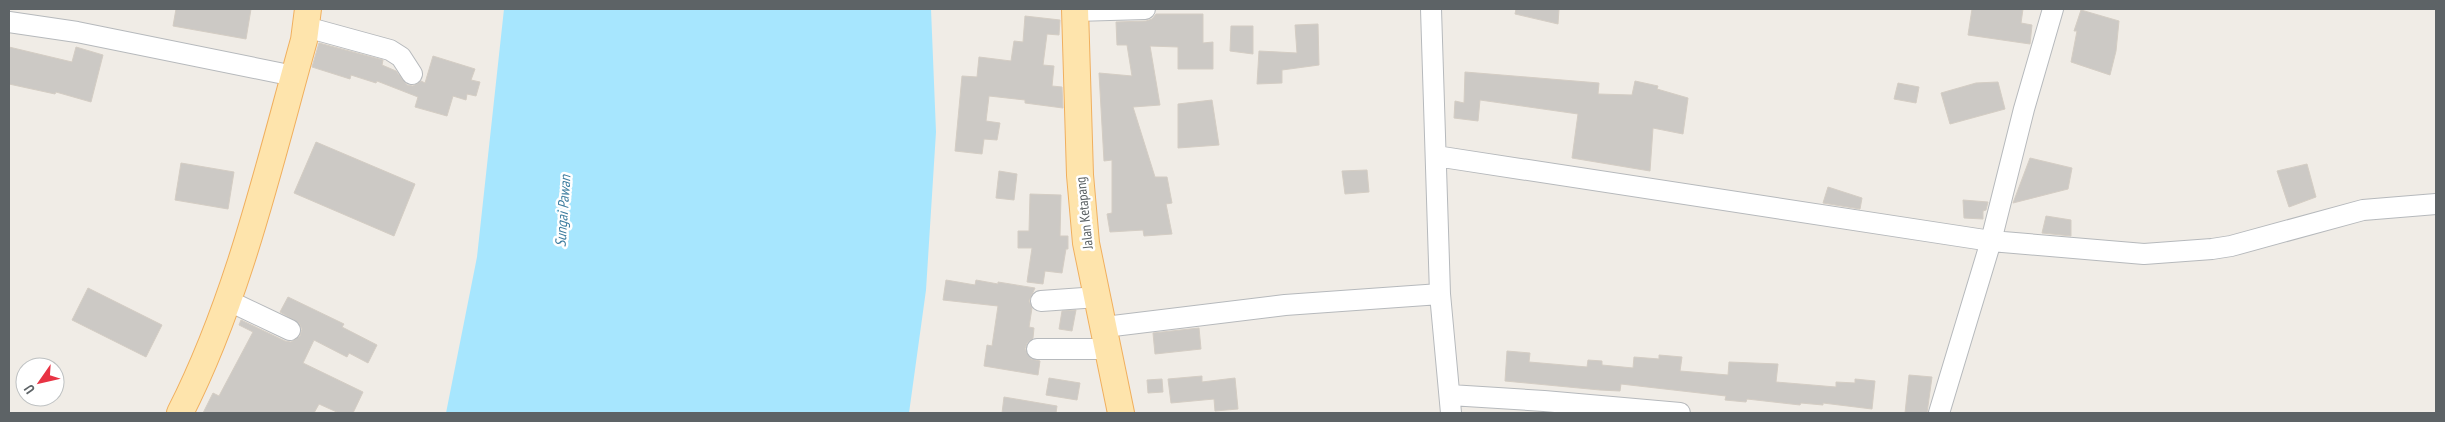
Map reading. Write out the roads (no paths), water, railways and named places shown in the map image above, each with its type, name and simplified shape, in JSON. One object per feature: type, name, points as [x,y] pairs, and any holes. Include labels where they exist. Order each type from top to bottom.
[{"type":"main road","name":"Jalan Ketapang","points":[[1075,10],[1080,174],[1086,243],[1121,413]]},
{"type":"main road","points":[[180,413],[200,374],[229,301],[294,76],[307,18]]},
{"type":"street","points":[[1075,10],[1145,9]]},
{"type":"street","points":[[1431,9],[1440,294],[1451,404],[1544,400],[1680,413]]},
{"type":"street","points":[[1939,413],[1991,241],[2024,109],[2054,9]]},
{"type":"street","points":[[307,18],[390,50],[401,56],[412,74]]},
{"type":"street","points":[[9,22],[77,32],[294,76]]},
{"type":"street","points":[[1436,156],[1991,241],[2144,254],[2212,249],[2363,210],[2436,204]]},
{"type":"street","points":[[1037,349],[1285,305],[1440,294]]},
{"type":"street","points":[[1041,301],[1098,297]]},
{"type":"street","points":[[229,301],[290,330]]},
{"type":"water","name":"Sungai Pawan","points":[[504,9],[931,9],[936,132],[926,290],[909,413],[446,413],[477,257]]}]
